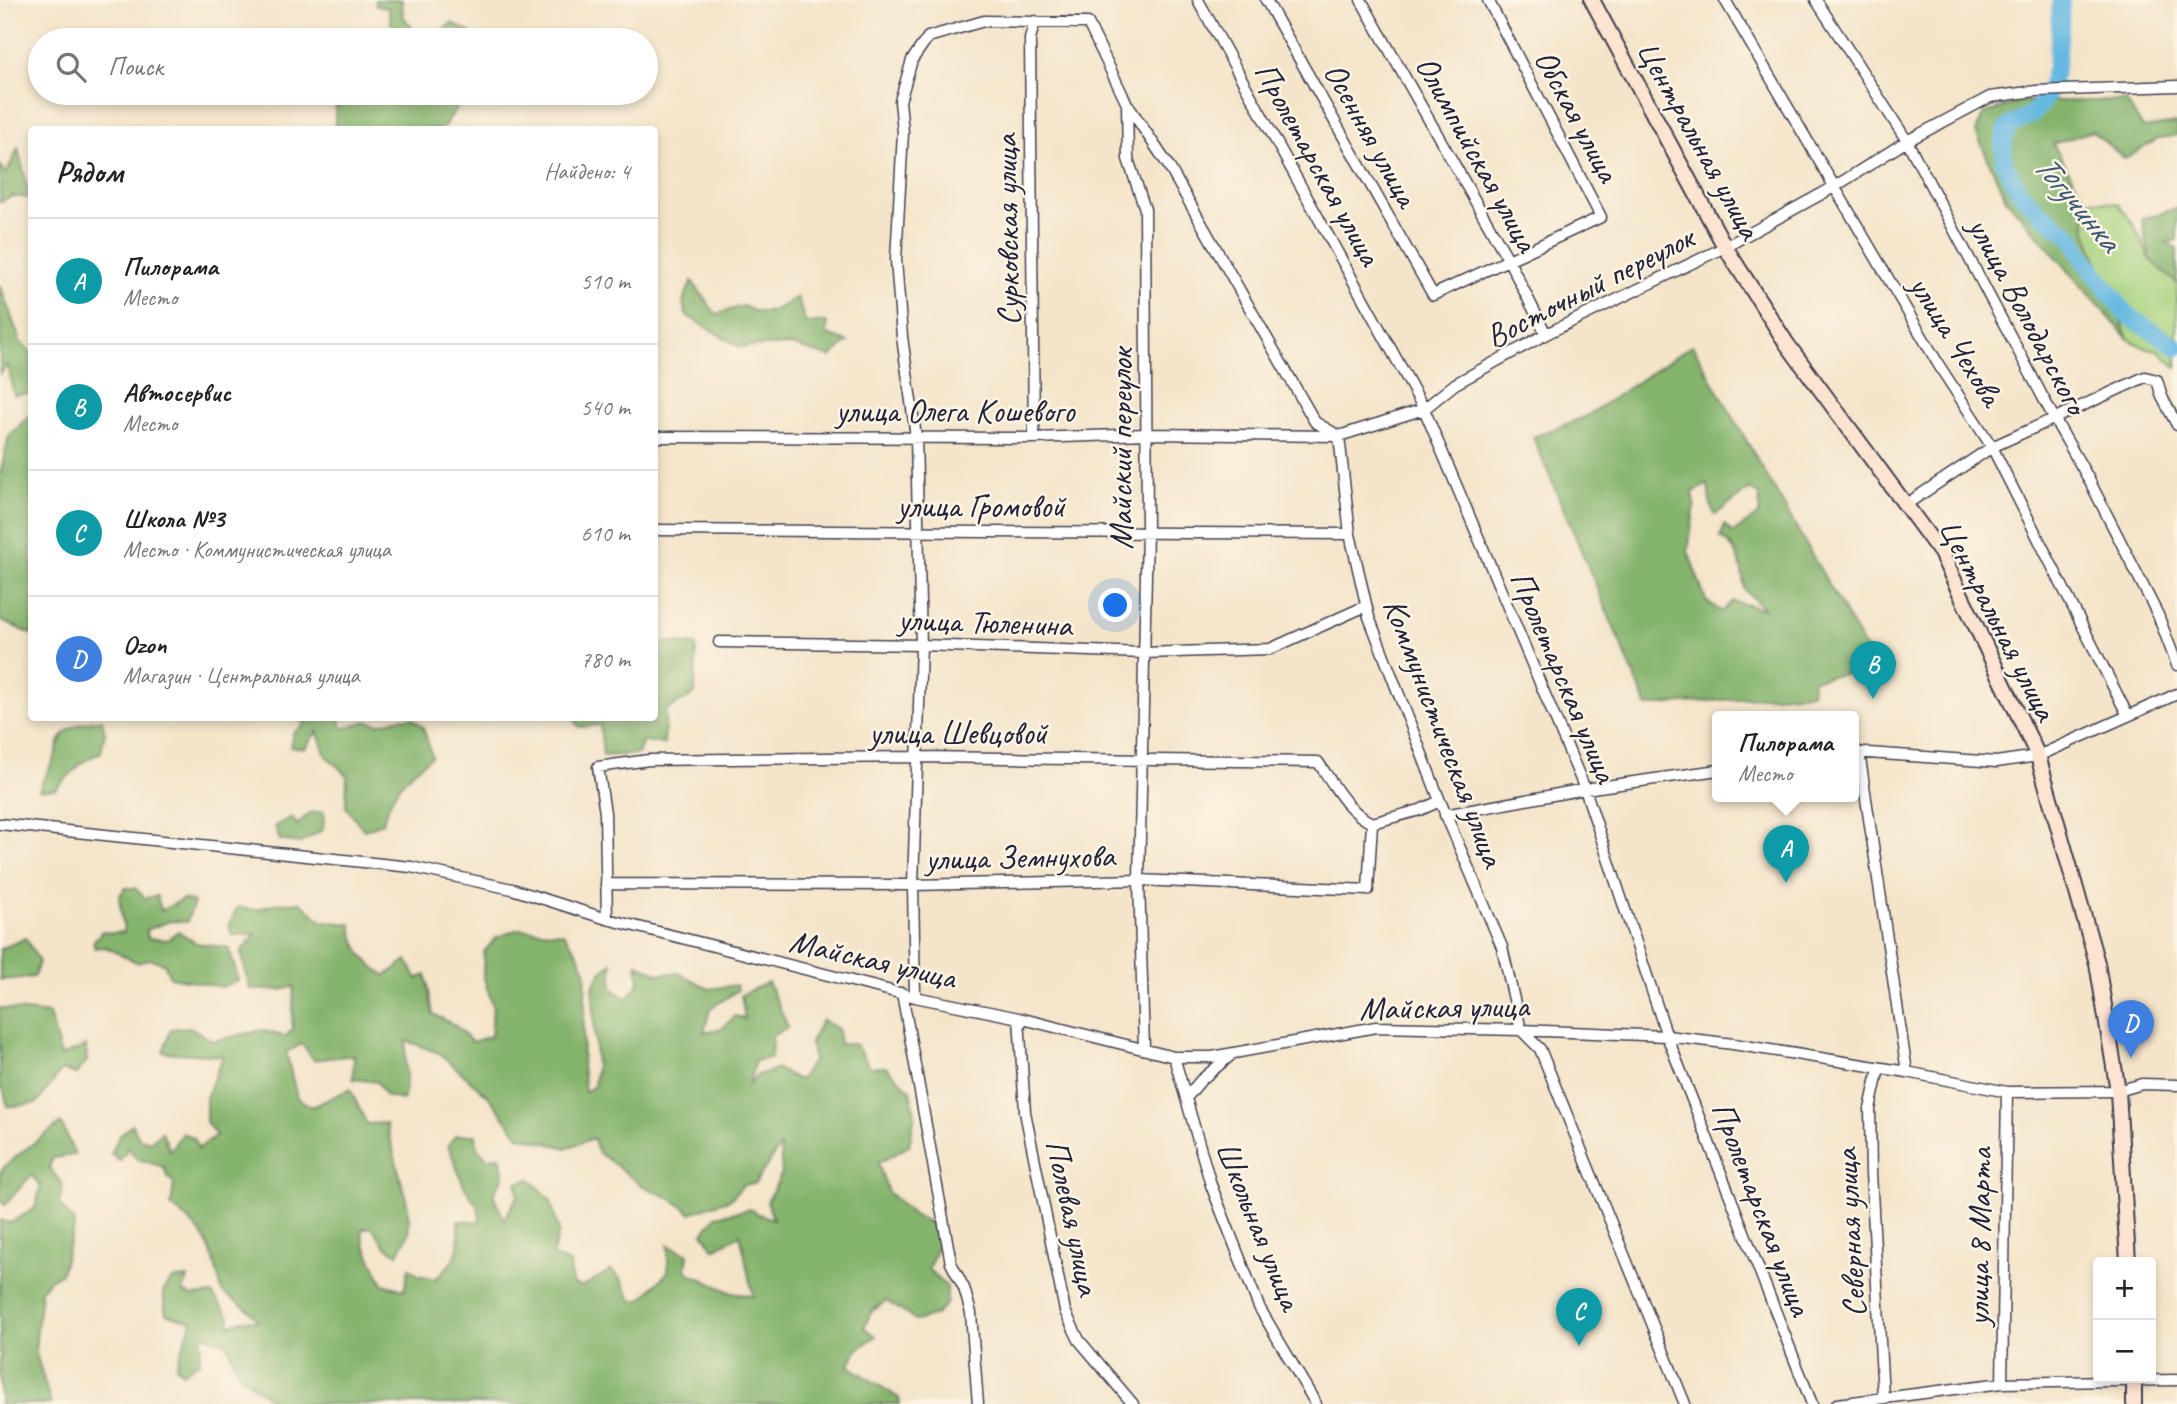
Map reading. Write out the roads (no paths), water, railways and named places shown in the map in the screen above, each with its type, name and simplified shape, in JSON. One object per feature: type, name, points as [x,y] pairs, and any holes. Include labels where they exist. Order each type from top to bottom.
[{"type":"main road","name":"Центральная улица","points":[[1592,0],[1725,247],[1787,344],[1941,553],[2038,756],[2097,963],[2118,1091],[2128,1257]]},
{"type":"main road","points":[[2134,1404],[2135,1383]]},
{"type":"street","name":"Пролетарская улица","points":[[1198,0],[1424,409],[1585,789],[1668,1036],[1812,1404]]},
{"type":"street","name":"Осенняя улица","points":[[1266,0],[1433,295],[1508,259]]},
{"type":"street","name":"Олимпийская улица","points":[[1361,0],[1508,259],[1546,334]]},
{"type":"street","name":"Обская улица","points":[[1488,0],[1601,217],[1508,259]]},
{"type":"street","name":"улица Чехова","points":[[1725,0],[1940,367],[1992,447],[2128,716]]},
{"type":"street","name":"улица Володарского","points":[[1816,0],[1907,141],[2087,476],[2158,615],[2177,665]]},
{"type":"street","points":[[915,997],[913,885],[921,645],[919,531],[916,437],[902,337],[896,260],[903,132],[900,101],[912,60],[929,37],[984,21],[1088,23],[1127,104],[1174,177],[1315,422],[1339,436]]},
{"type":"street","name":"Сурковская улица","points":[[1034,438],[1030,39],[1035,21]]},
{"type":"street","name":"Восточный переулок","points":[[1339,436],[1424,409],[1455,384],[1546,334],[1725,247],[1835,187],[1907,141],[1990,97],[2036,91],[2177,86]]},
{"type":"street","name":"Майский переулок","points":[[1127,104],[1128,159],[1145,209],[1147,531],[1139,880],[1144,1049]]},
{"type":"street","points":[[1905,505],[1992,447],[2145,377],[2157,380],[2162,397],[2177,425]]},
{"type":"street","name":"улица Олега Кошевого","points":[[658,437],[1034,438],[1147,434],[1339,436]]},
{"type":"street","name":"Коммунистическая улица","points":[[1339,436],[1350,534],[1366,606],[1445,815],[1502,947],[1521,1030],[1540,1049],[1685,1404]]},
{"type":"street","name":"улица Громовой","points":[[658,530],[1350,534]]},
{"type":"street","name":"улица Тюленина","points":[[719,642],[921,645],[1144,653],[1270,649],[1366,606]]},
{"type":"street","points":[[1859,752],[1996,762],[2038,756],[2177,694]]},
{"type":"street","name":"улица Шевцовой","points":[[606,884],[604,813],[598,767],[649,761],[916,757],[1318,762],[1359,816],[1372,823]]},
{"type":"street","points":[[1859,765],[1907,1072]]},
{"type":"street","points":[[1445,815],[1585,789],[1712,771]]},
{"type":"street","points":[[1372,823],[1420,810],[1440,801]]},
{"type":"street","name":"улица Земнухова","points":[[606,884],[913,885],[1139,880],[1368,890],[1372,823]]},
{"type":"street","name":"Майская улица","points":[[0,824],[411,867],[512,889],[607,919],[915,997],[1019,1018],[1174,1057],[1212,1057],[1376,1027],[1521,1030],[1668,1036],[1907,1072],[2007,1092],[2118,1091],[2142,1084],[2177,1085]]},
{"type":"street","points":[[606,884],[607,919]]},
{"type":"street","points":[[902,993],[951,1263],[964,1288],[971,1313],[978,1404]]},
{"type":"street","name":"Полевая улица","points":[[1019,1018],[1025,1112],[1065,1311],[1079,1340],[1133,1404]]},
{"type":"street","points":[[1186,1098],[1201,1080],[1233,1053]]},
{"type":"street","name":"Школьная улица","points":[[1174,1057],[1211,1185],[1259,1307],[1316,1404]]},
{"type":"street","name":"Северная улица","points":[[1879,1068],[1870,1109],[1870,1161],[1883,1397]]},
{"type":"street","name":"улица 8 Марта","points":[[2002,1383],[2007,1092]]},
{"type":"street","points":[[2156,1380],[2177,1380]]},
{"type":"street","points":[[1837,1404],[2002,1383],[2093,1381]]},
{"type":"waterway","name":"Тогучинка","points":[[2061,0],[2055,73],[2044,100],[2035,111],[2007,128],[2003,145],[2004,163],[2019,191],[2039,212],[2072,237],[2083,258],[2127,315],[2177,347]]},
{"type":"place","name":"Автосервис","points":[[1873,699]]},
{"type":"place","name":"Пилорама","points":[[1786,883]]},
{"type":"place","name":"Ozon","points":[[2131,1058]]},
{"type":"place","name":"Школа №3","points":[[1579,1346]]}]
